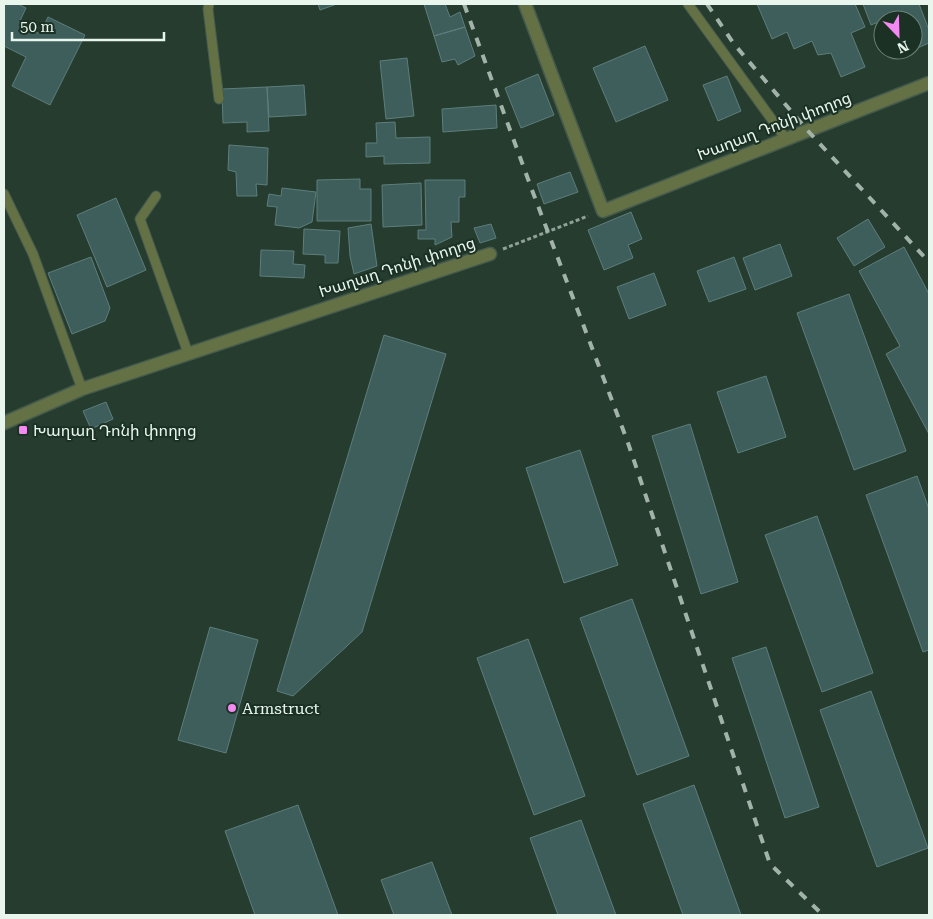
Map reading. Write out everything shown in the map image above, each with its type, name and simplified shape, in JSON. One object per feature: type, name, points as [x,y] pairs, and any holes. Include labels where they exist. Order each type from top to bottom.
[{"type":"street","points":[[525,4],[603,210]]},
{"type":"street","name":"Խաղաղ Դոնի փողոց","points":[[603,210],[929,83]]},
{"type":"street","name":"Խաղաղ Դոնի փողոց","points":[[4,423],[82,388],[490,254]]},
{"type":"lane","points":[[209,4],[208,9],[219,99]]},
{"type":"lane","points":[[688,4],[786,139]]},
{"type":"lane","points":[[4,194],[33,254],[82,388]]},
{"type":"lane","points":[[156,196],[140,220],[188,353]]},
{"type":"path","points":[[490,254],[603,210]]},
{"type":"building","points":[[4,4],[18,4],[26,8],[19,23],[40,34],[48,17],[85,35],[50,105],[12,86],[26,57],[4,46]]},
{"type":"building","points":[[318,4],[337,4],[320,10]]},
{"type":"building","points":[[424,4],[445,4],[450,17],[460,12],[465,27],[434,36]]},
{"type":"building","points":[[757,4],[855,4],[865,27],[851,33],[865,67],[841,77],[831,53],[818,55],[812,41],[794,49],[787,32],[772,39]]},
{"type":"building","points":[[863,4],[919,4],[921,10],[873,10],[873,24],[871,25]]},
{"type":"building","points":[[923,14],[929,30],[929,43],[923,46]]},
{"type":"building","points":[[465,27],[475,56],[458,65],[455,59],[442,62],[434,36]]},
{"type":"building","points":[[645,46],[668,100],[616,122],[593,68]]},
{"type":"building","points":[[407,58],[414,116],[386,119],[380,61]]},
{"type":"building","points":[[538,74],[554,115],[521,128],[505,88]]},
{"type":"building","points":[[727,76],[741,111],[718,121],[703,85]]},
{"type":"building","points":[[304,85],[306,115],[269,117],[267,87]]},
{"type":"building","points":[[267,87],[269,131],[247,132],[247,122],[223,123],[222,89]]},
{"type":"building","points":[[496,105],[497,128],[443,132],[442,109]]},
{"type":"building","points":[[395,122],[396,138],[430,137],[430,163],[384,164],[384,156],[366,157],[366,143],[377,143],[376,123]]},
{"type":"building","points":[[229,145],[268,148],[267,185],[256,184],[257,196],[237,196],[236,172],[228,170]]},
{"type":"building","points":[[570,172],[578,192],[544,204],[537,184]]},
{"type":"building","points":[[360,179],[360,189],[371,189],[371,221],[317,221],[317,180]]},
{"type":"building","points":[[425,180],[465,180],[465,197],[459,197],[459,222],[451,222],[452,237],[435,245],[435,239],[418,239],[418,230],[426,230]]},
{"type":"building","points":[[421,183],[422,225],[383,227],[382,185]]},
{"type":"building","points":[[282,188],[316,192],[312,222],[299,228],[275,225],[277,207],[267,206],[269,194],[281,196]]},
{"type":"building","points":[[116,198],[146,270],[107,287],[77,215]]},
{"type":"building","points":[[631,212],[642,239],[628,245],[633,258],[604,270],[588,230]]},
{"type":"building","points":[[868,219],[885,247],[854,266],[837,238]]},
{"type":"building","points":[[371,224],[377,266],[354,274],[350,256],[348,228]]},
{"type":"building","points":[[491,224],[496,238],[480,243],[474,228]]},
{"type":"building","points":[[304,229],[340,231],[338,263],[325,263],[325,255],[303,254]]},
{"type":"building","points":[[780,244],[792,276],[755,290],[743,258]]},
{"type":"building","points":[[904,247],[929,294],[929,434],[886,354],[900,346],[859,271]]},
{"type":"building","points":[[261,250],[294,251],[293,264],[305,265],[304,278],[260,276]]},
{"type":"building","points":[[91,257],[110,308],[105,321],[72,334],[48,273]]},
{"type":"building","points":[[734,257],[746,289],[709,302],[697,271]]},
{"type":"building","points":[[654,273],[666,305],[629,319],[617,287]]},
{"type":"building","points":[[849,294],[906,451],[854,470],[797,313]]},
{"type":"building","points":[[384,335],[446,354],[362,632],[293,696],[277,691]]},
{"type":"building","points":[[766,376],[786,437],[738,453],[717,392]]},
{"type":"building","points":[[106,402],[113,419],[91,429],[83,411]]},
{"type":"building","points":[[690,424],[738,582],[701,594],[652,436]]},
{"type":"building","points":[[580,450],[618,565],[564,583],[526,468]]},
{"type":"building","points":[[917,476],[929,509],[929,650],[923,652],[866,495]]},
{"type":"building","points":[[817,516],[873,673],[822,692],[765,535]]},
{"type":"building","points":[[632,599],[689,756],[637,775],[580,618]]},
{"type":"building","points":[[210,627],[258,640],[226,753],[178,740]]},
{"type":"building","points":[[528,639],[585,796],[534,815],[477,658]]},
{"type":"building","points":[[766,647],[819,807],[785,818],[732,658]]},
{"type":"building","points":[[871,691],[928,848],[877,867],[820,710]]},
{"type":"building","points":[[694,785],[741,915],[683,915],[643,804]]},
{"type":"building","points":[[298,805],[338,915],[255,915],[225,831]]},
{"type":"building","points":[[581,820],[616,915],[558,915],[530,838]]},
{"type":"building","points":[[432,862],[452,915],[394,915],[381,880]]},
{"type":"railway","points":[[464,4],[627,440],[770,864],[823,915]]},
{"type":"railway","points":[[707,4],[734,44],[808,131],[929,262]]},
{"type":"place","name":"Խաղաղ Դոնի փողոց","points":[[23,430]]},
{"type":"place","name":"Armstruct","points":[[232,708]]}]
